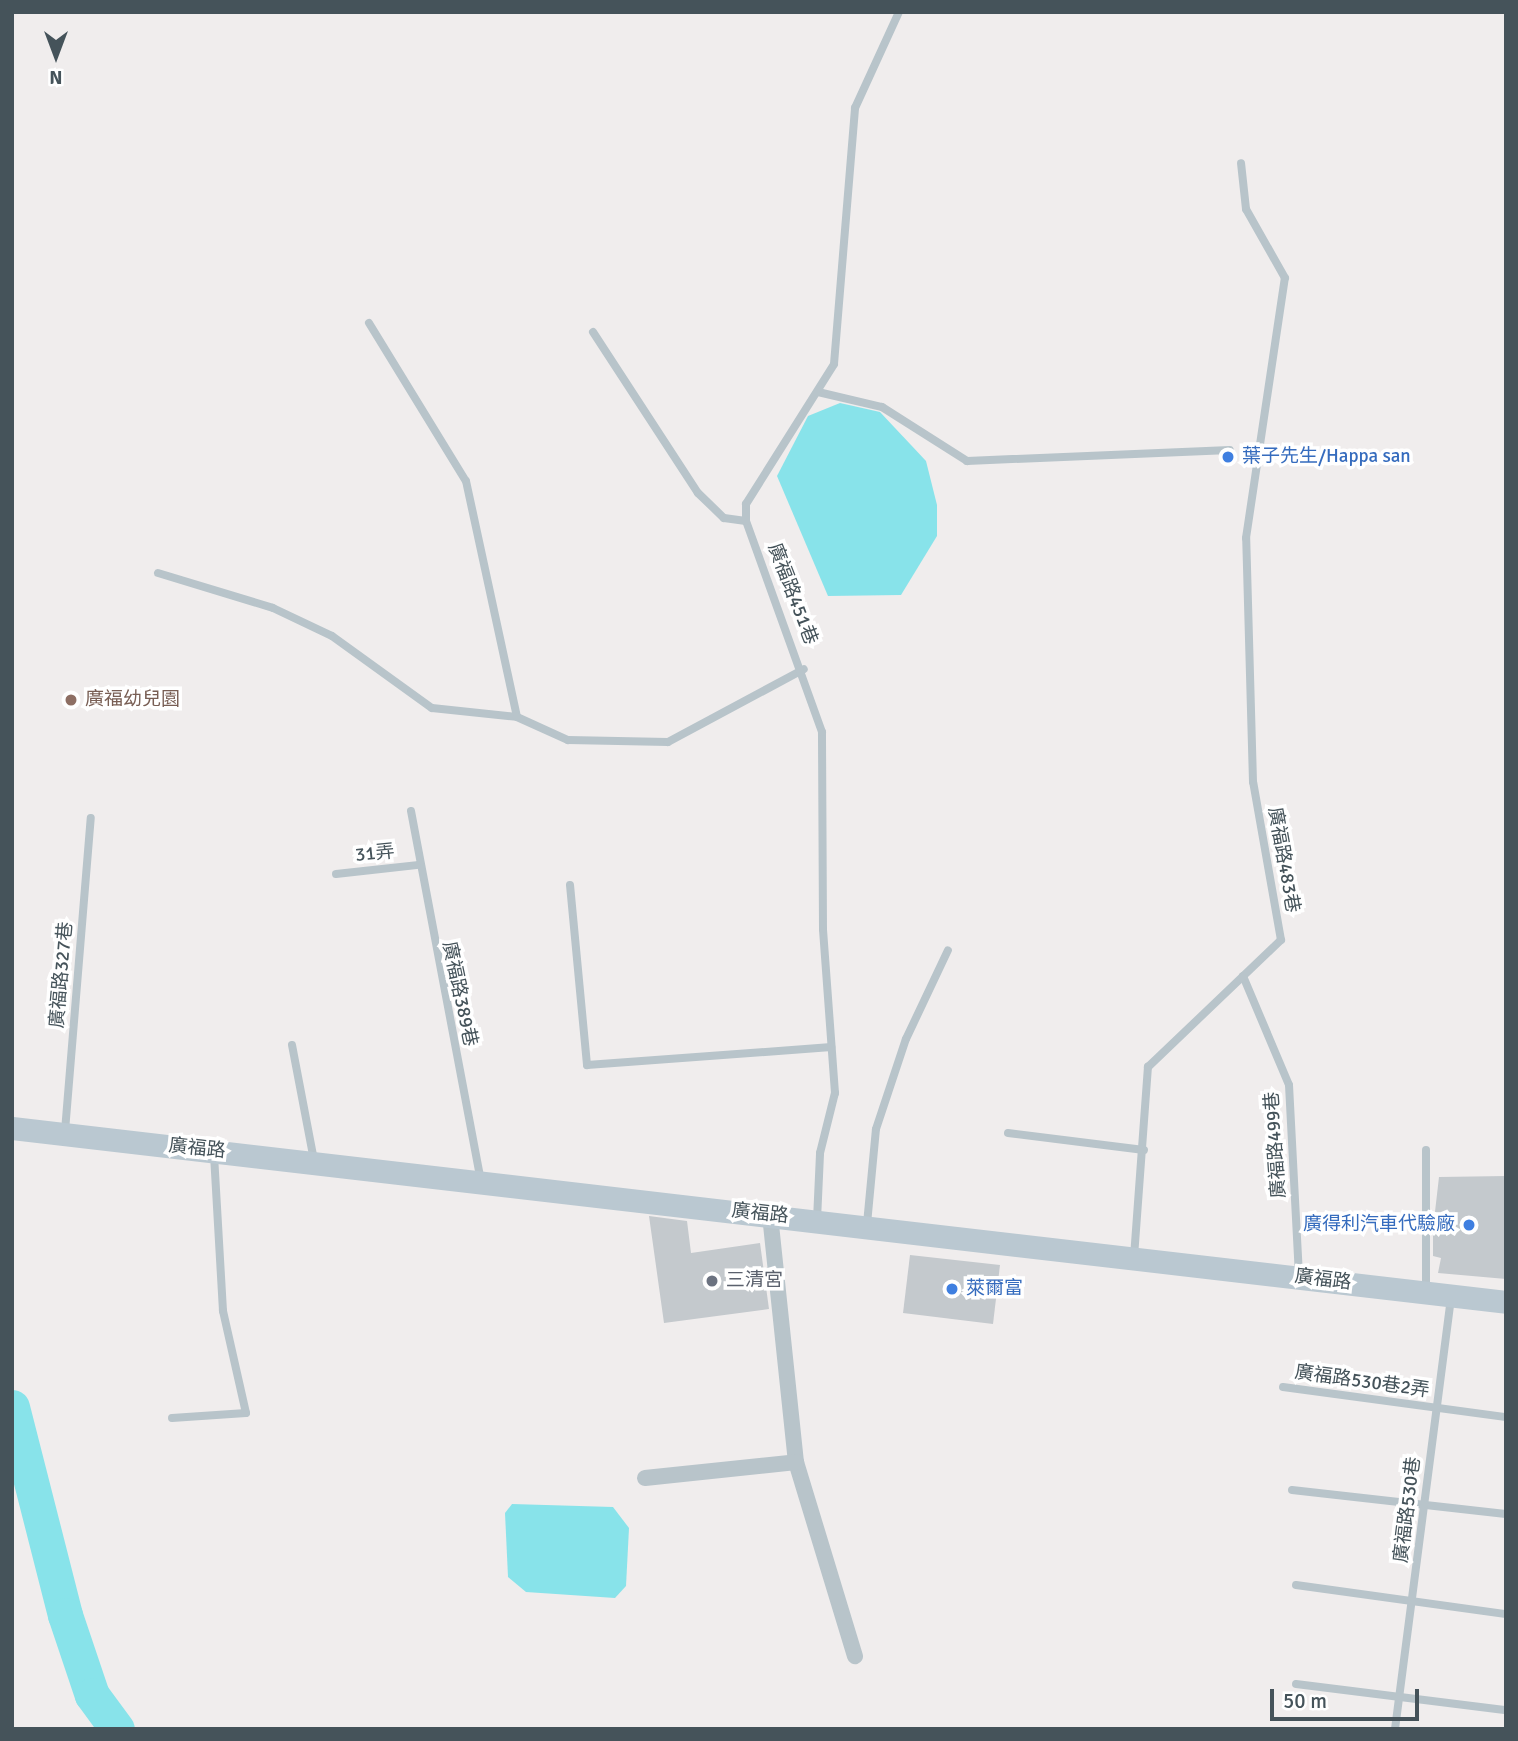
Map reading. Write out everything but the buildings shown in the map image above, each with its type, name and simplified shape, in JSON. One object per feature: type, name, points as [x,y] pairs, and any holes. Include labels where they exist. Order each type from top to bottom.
[{"type":"street","name":"廣福路","points":[[19,1129],[482,1183],[867,1224],[1500,1301]]},
{"type":"street","points":[[770,1215],[796,1462],[855,1656]]},
{"type":"street","points":[[645,1478],[796,1462]]},
{"type":"lane","points":[[593,331],[698,493],[724,518],[746,521],[746,503],[834,364],[855,108],[899,12]]},
{"type":"lane","name":"廣福路483巷","points":[[1134,1257],[1144,1150],[1148,1067],[1281,940],[1253,782],[1246,538],[1285,278],[1246,209],[1241,163]]},
{"type":"lane","points":[[369,323],[466,481],[517,718]]},
{"type":"lane","points":[[818,392],[882,407],[967,461],[1230,450]]},
{"type":"lane","name":"廣福路451巷","points":[[746,521],[804,669],[822,732],[831,1047],[835,1093],[820,1153],[817,1220]]},
{"type":"lane","points":[[158,573],[273,608],[332,636],[432,708],[517,718],[568,740],[668,743],[804,669]]},
{"type":"lane","name":"廣福路389巷","points":[[411,811],[416,865],[482,1183]]},
{"type":"lane","name":"廣福路327巷","points":[[64,1134],[91,818]]},
{"type":"lane","name":"31弄","points":[[336,874],[416,865]]},
{"type":"lane","points":[[570,886],[587,1065],[831,1047]]},
{"type":"lane","points":[[867,1224],[876,1129],[906,1039],[948,950]]},
{"type":"lane","name":"廣福路499巷","points":[[1243,976],[1289,1085],[1298,1277]]},
{"type":"lane","points":[[292,1045],[315,1163]]},
{"type":"lane","points":[[1008,1133],[1144,1150]]},
{"type":"lane","points":[[1426,1150],[1426,1293]]},
{"type":"lane","points":[[172,1418],[246,1413],[223,1311],[214,1151]]},
{"type":"lane","name":"廣福路530巷","points":[[1395,1729],[1451,1296]]},
{"type":"lane","name":"廣福路530巷2弄","points":[[1283,1387],[1506,1417]]},
{"type":"lane","points":[[1292,1490],[1506,1514]]},
{"type":"lane","points":[[1296,1585],[1506,1614]]},
{"type":"lane","points":[[1296,1684],[1506,1710]]},
{"type":"water","points":[[840,403],[880,412],[926,461],[937,505],[937,536],[901,595],[828,596],[777,476],[808,416]]},
{"type":"water","points":[[512,1504],[613,1507],[629,1528],[626,1586],[615,1598],[526,1592],[508,1577],[505,1513]]},
{"type":"waterway","points":[[12,1407],[65,1615],[92,1695],[117,1729]]},
{"type":"place","name":"葉子先生/Happa san","points":[[1228,457]]},
{"type":"place","name":"廣福幼兒園","points":[[71,700]]},
{"type":"place","name":"廣得利汽車代驗廠","points":[[1469,1225]]},
{"type":"place","name":"三清宮","points":[[712,1281]]},
{"type":"place","name":"萊爾富","points":[[952,1289]]}]
